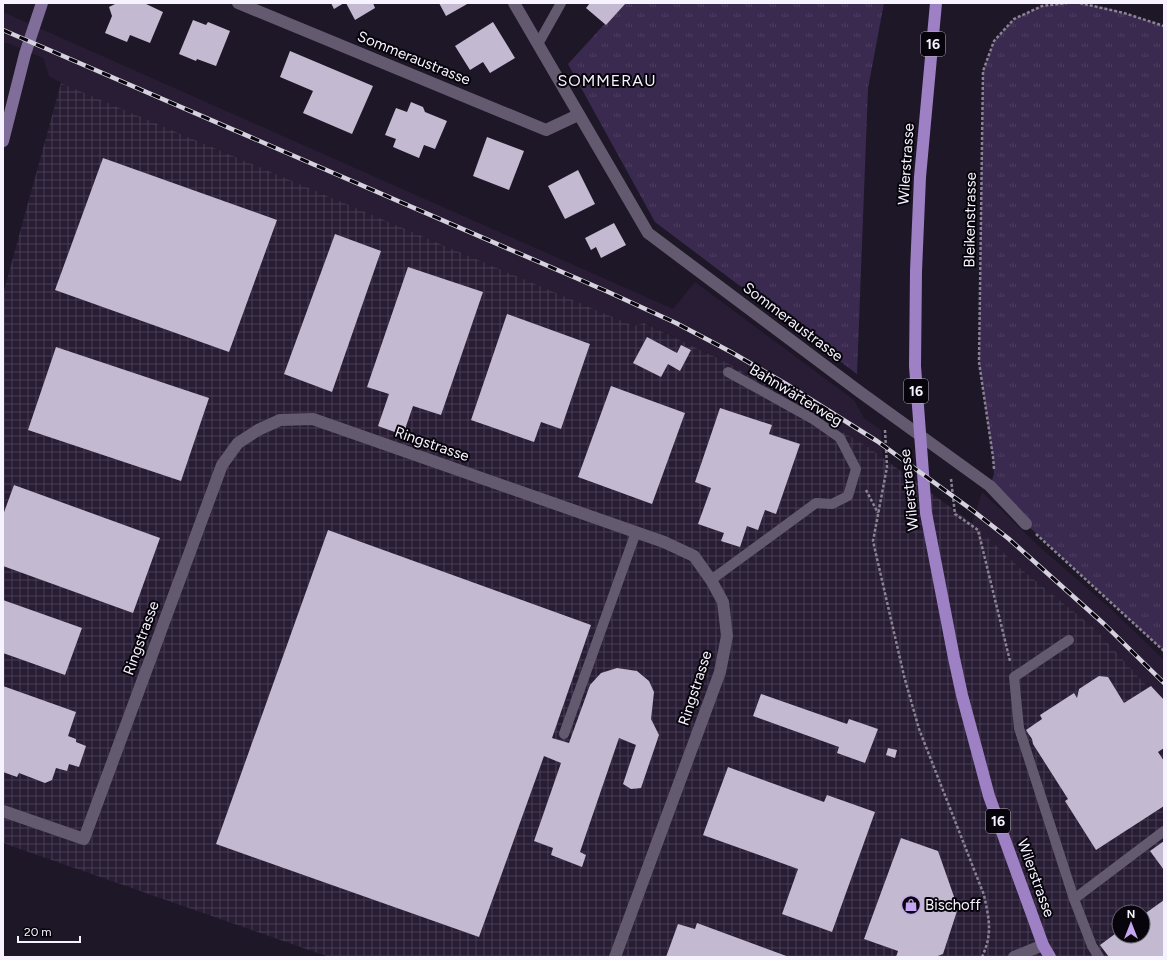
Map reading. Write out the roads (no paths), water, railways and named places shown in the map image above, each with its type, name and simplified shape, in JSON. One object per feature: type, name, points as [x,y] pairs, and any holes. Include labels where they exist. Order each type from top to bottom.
[{"type":"main road","points":[[3,142],[25,54],[42,3]]},
{"type":"main road","name":"Wilerstrasse","points":[[936,3],[920,176],[916,271],[915,366],[926,512],[954,658],[987,789],[1043,945],[1050,957]]},
{"type":"street","name":"Sommeraustrasse","points":[[238,3],[546,130],[578,115]]},
{"type":"street","name":"Sommeraustrasse","points":[[514,3],[648,234],[860,392],[990,486],[1026,524]]},
{"type":"street","name":"Ringstrasse","points":[[3,811],[84,839],[222,464],[238,443],[258,430],[280,420],[313,419],[664,542],[694,556],[712,580],[723,602],[727,636],[720,672],[616,957]]},
{"type":"street","points":[[1014,957],[1043,945]]},
{"type":"lane","points":[[538,44],[561,3]]},
{"type":"lane","name":"Bahnwärterweg","points":[[712,580],[816,503],[832,504],[848,496],[856,469],[840,438],[813,419],[728,372]]},
{"type":"lane","points":[[564,734],[636,532]]},
{"type":"lane","points":[[1069,640],[1014,677],[1019,728],[1074,899],[1092,946],[1099,957]]},
{"type":"lane","points":[[1074,899],[1164,831]]},
{"type":"railway","points":[[3,30],[606,291],[676,323],[731,352],[786,384],[877,441],[972,510],[1009,539],[1104,624],[1164,683]]},
{"type":"place","name":"Bischoff","points":[[911,905]]},
{"type":"district","name":"SOMMERAU","points":[[607,80]]}]
